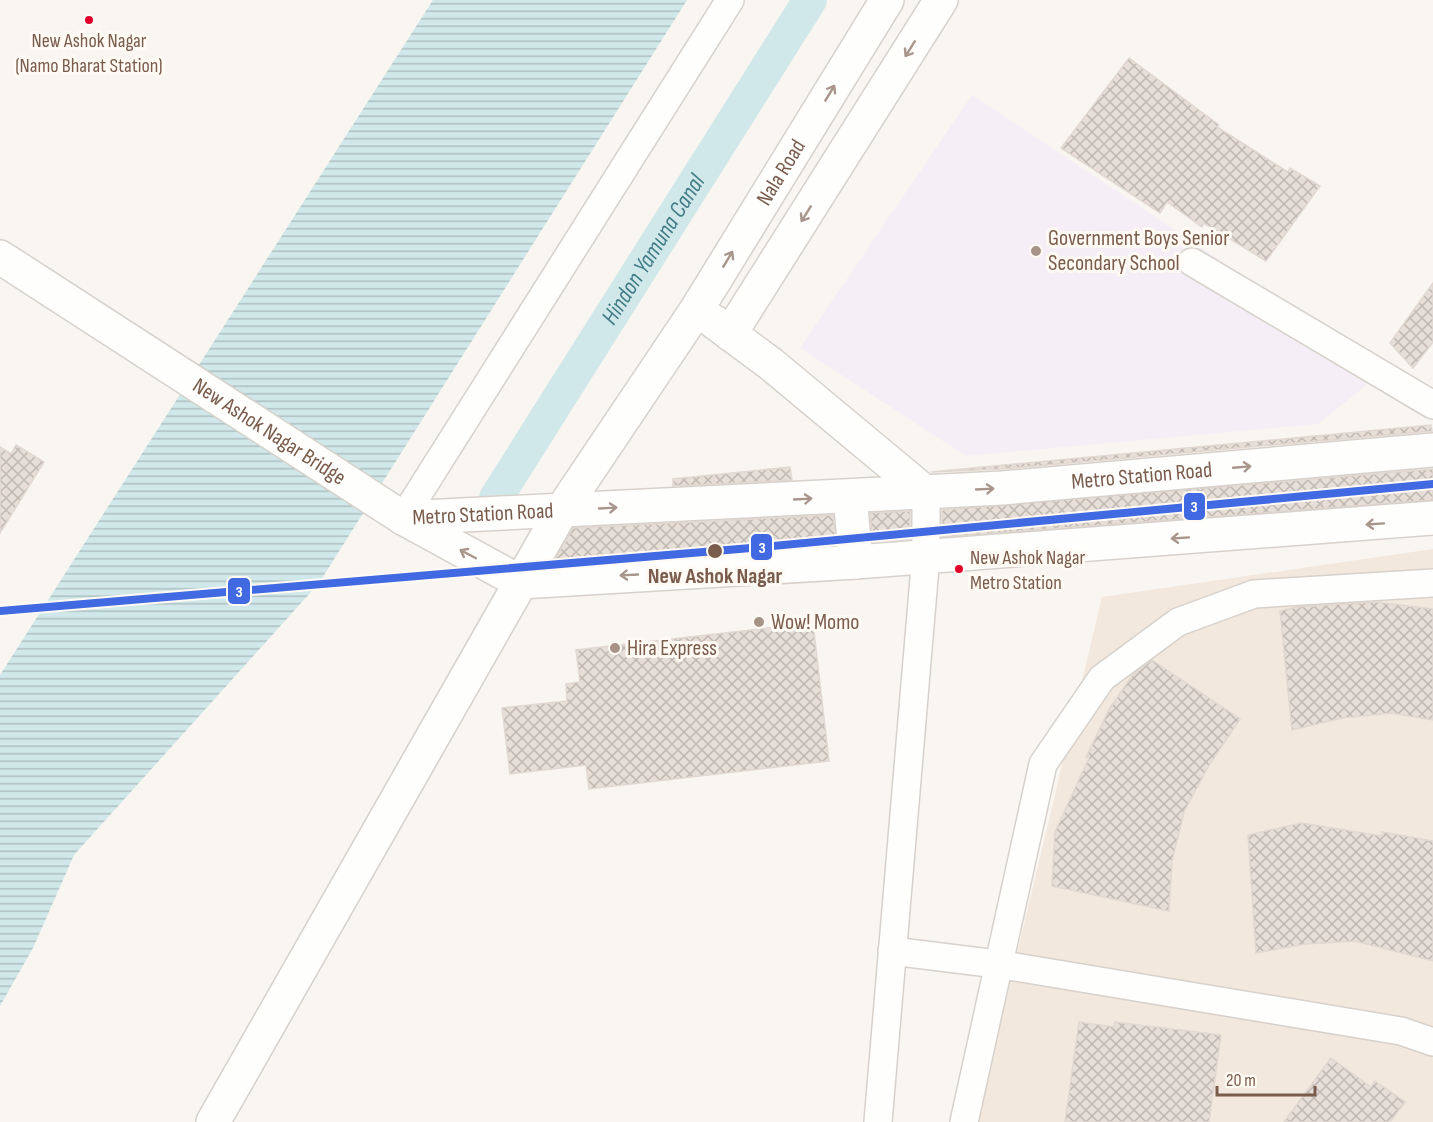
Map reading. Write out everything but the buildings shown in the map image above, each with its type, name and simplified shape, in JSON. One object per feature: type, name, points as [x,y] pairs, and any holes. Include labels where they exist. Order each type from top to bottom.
[{"type":"street","points":[[392,512],[730,0]]},
{"type":"street","name":"Nala Road","points":[[213,1122],[562,510],[698,309],[887,0]]},
{"type":"street","name":"Nala Road","points":[[730,334],[941,0]]},
{"type":"street","name":"New Ashok Nagar Bridge","points":[[0,257],[392,512]]},
{"type":"street","points":[[1192,262],[1433,405]]},
{"type":"street","points":[[698,309],[779,371],[926,493],[926,555],[878,1122]]},
{"type":"street","name":"Metro Station Road","points":[[392,512],[562,510],[926,493],[1433,450]]},
{"type":"street","points":[[850,496],[856,562]]},
{"type":"street","name":"Metro Station Road","points":[[392,512],[520,582]]},
{"type":"street","points":[[520,582],[856,562],[1433,518]]},
{"type":"street","points":[[964,1122],[997,963],[1043,764],[1102,678],[1178,622],[1254,594],[1433,583]]},
{"type":"street","points":[[892,951],[997,963],[1401,1031],[1433,1042]]},
{"type":"shaded area","name":"Government Boys Senior Secondary School","points":[[972,95],[1385,370],[1318,424],[966,456],[800,348]]},
{"type":"shaded area","points":[[1433,549],[1433,1122],[977,1122],[1102,597]]},
{"type":"water","points":[[433,0],[687,0],[319,583],[74,855],[33,948],[0,1006],[0,675]]},
{"type":"waterway","name":"Hindon Yamuna Canal","points":[[496,498],[810,0]]},
{"type":"transit line","name":"3","points":[[0,611],[751,548],[1433,484]]},
{"type":"place","name":"New Ashok Nagar (Namo Bharat Station)","points":[[89,20]]},
{"type":"place","name":"Government Boys Senior Secondary School","points":[[1036,251]]},
{"type":"place","name":"New Ashok Nagar","points":[[715,551]]},
{"type":"place","name":"New Ashok Nagar Metro Station","points":[[959,569]]},
{"type":"place","name":"Wow! Momo","points":[[759,622]]},
{"type":"place","name":"Hira Express","points":[[615,648]]}]
